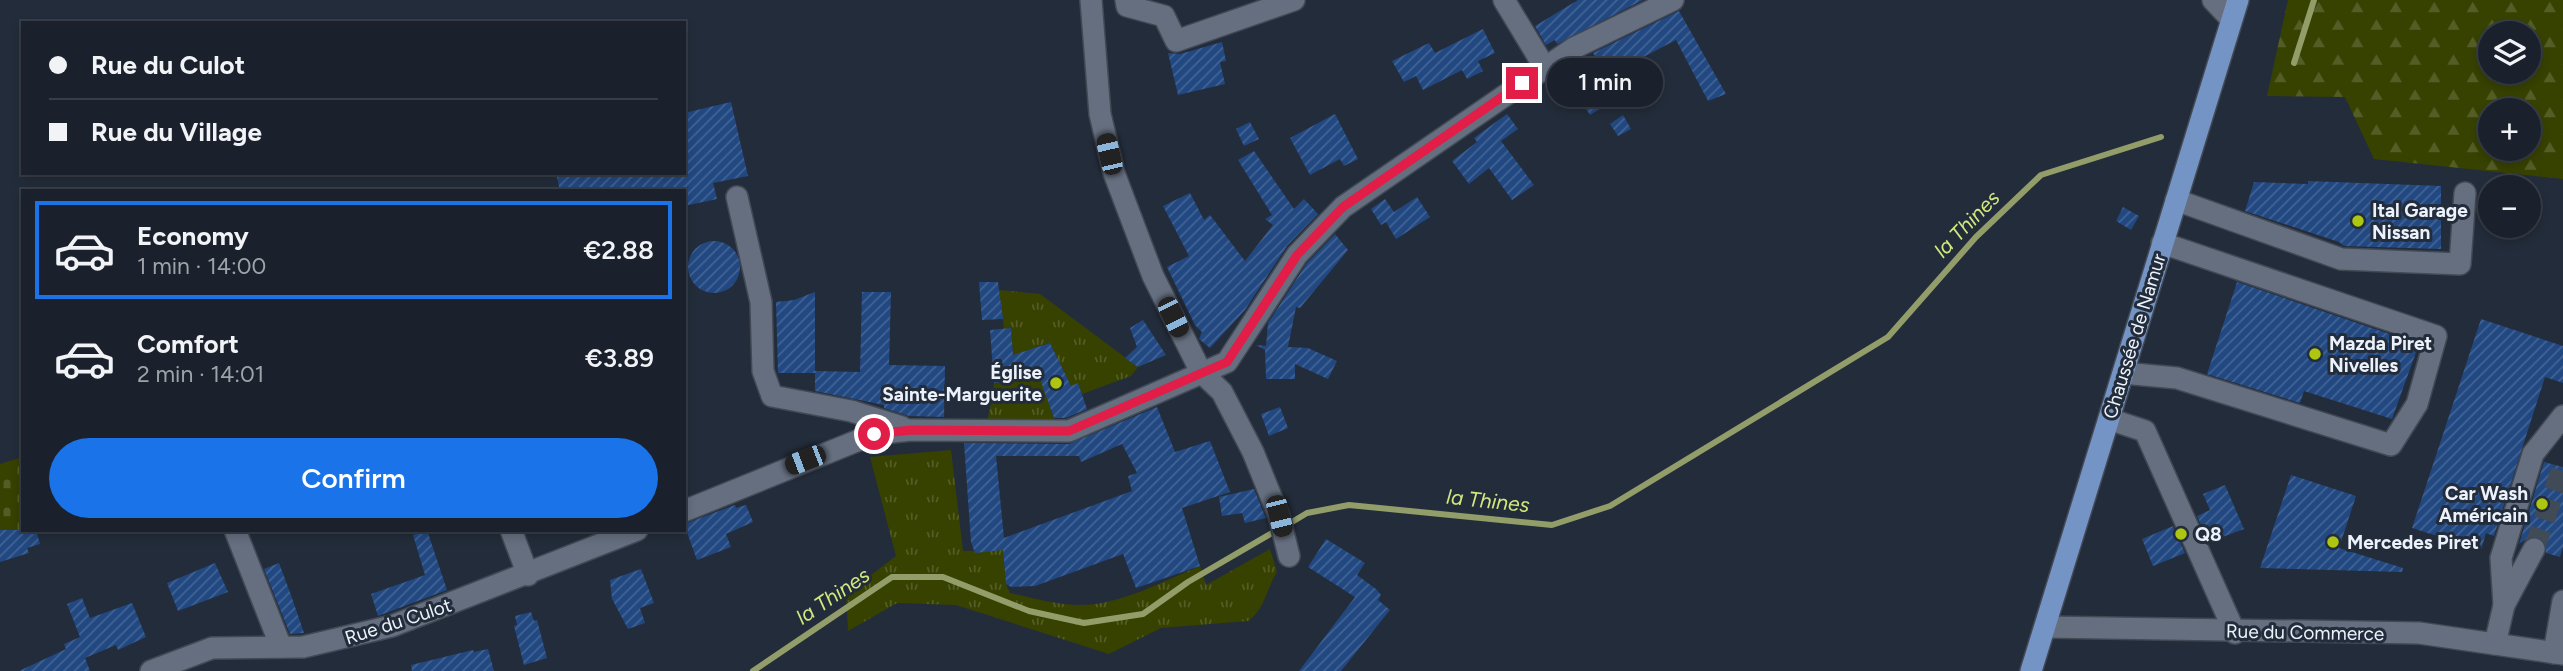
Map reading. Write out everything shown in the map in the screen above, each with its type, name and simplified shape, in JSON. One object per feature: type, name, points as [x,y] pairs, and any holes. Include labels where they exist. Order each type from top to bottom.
[{"type":"main road","name":"Chaussée de Namur","points":[[2031,671],[2234,9]]},
{"type":"street","points":[[1091,0],[1100,114],[1114,173],[1153,276],[1200,372],[1222,392],[1253,452],[1279,516],[1289,556]]},
{"type":"street","points":[[1126,0],[1128,6],[1164,16],[1175,41],[1294,0]]},
{"type":"street","points":[[1504,0],[1545,68]]},
{"type":"street","points":[[1222,392],[1227,362],[1297,255],[1343,207],[1574,48],[1673,0]]},
{"type":"street","points":[[2213,0],[2234,9]]},
{"type":"street","points":[[2176,200],[2341,259],[2460,264],[2465,193]]},
{"type":"street","points":[[737,197],[761,302],[763,371],[772,396],[851,411],[911,430]]},
{"type":"street","points":[[2123,373],[2177,378],[2391,445],[2417,404],[2436,336],[2162,243]]},
{"type":"street","points":[[686,510],[874,434],[911,430],[1069,431],[1227,362]]},
{"type":"street","points":[[2504,605],[2501,558],[2533,454],[2563,416]]},
{"type":"street","points":[[2109,419],[2144,431],[2235,633]]},
{"type":"street","points":[[236,532],[281,647]]},
{"type":"street","points":[[512,532],[528,575]]},
{"type":"street","name":"Rue du Culot","points":[[151,671],[212,648],[303,647],[392,626],[632,532]]},
{"type":"street","points":[[2495,644],[2504,605],[2534,549]]},
{"type":"street","points":[[2559,654],[2563,601]]},
{"type":"street","name":"Rue du Commerce","points":[[2045,627],[2140,627],[2235,633],[2419,634],[2559,654]]},
{"type":"green space","points":[[2288,0],[2563,0],[2563,179],[2374,159],[2345,97],[2267,96]]},
{"type":"green space","points":[[999,290],[1040,294],[1138,367],[1131,376],[1082,394],[1078,384],[1071,386],[1050,343],[1036,347],[1041,379],[1055,422],[987,423],[994,383],[1015,380],[1011,329],[1004,329]]},
{"type":"green space","points":[[951,450],[963,551],[1003,550],[1006,584],[1010,593],[1062,604],[1095,604],[1126,597],[1200,566],[1206,585],[1270,549],[1277,572],[1262,605],[1248,621],[1161,628],[1109,654],[956,605],[897,603],[848,631],[846,594],[896,556],[870,457]]},
{"type":"green space","points":[[21,458],[21,531],[0,540],[0,464]]},
{"type":"building","points":[[1578,0],[1643,0],[1557,44],[1555,40],[1546,45],[1535,26]]},
{"type":"building","points":[[1679,11],[1726,94],[1708,101],[1676,40],[1630,64],[1628,60],[1620,66],[1616,59],[1601,67],[1593,53]]},
{"type":"building","points":[[1483,29],[1495,53],[1478,61],[1483,71],[1467,79],[1462,70],[1423,90],[1416,76],[1404,82],[1392,61],[1429,43],[1435,53]]},
{"type":"building","points":[[1222,42],[1226,61],[1220,62],[1225,84],[1178,95],[1168,53],[1180,54]]},
{"type":"building","points":[[1585,72],[1606,105],[1590,115],[1569,83]]},
{"type":"building","points":[[731,102],[748,176],[713,183],[717,199],[686,206],[686,189],[560,189],[556,175],[686,175],[686,113]]},
{"type":"building","points":[[1335,114],[1358,159],[1344,166],[1340,159],[1310,175],[1290,138]]},
{"type":"building","points":[[1507,114],[1518,129],[1501,141],[1534,185],[1512,200],[1489,168],[1469,184],[1452,161],[1477,142],[1474,138]]},
{"type":"building","points":[[1623,115],[1631,129],[1618,136],[1610,124]]},
{"type":"building","points":[[1250,122],[1259,139],[1244,146],[1236,129]]},
{"type":"building","points":[[1254,151],[1294,209],[1304,199],[1318,214],[1287,246],[1245,310],[1210,348],[1199,339],[1202,332],[1195,325],[1167,267],[1189,256],[1163,206],[1190,193],[1204,220],[1210,215],[1245,261],[1273,225],[1265,219],[1272,215],[1238,160]]},
{"type":"building","name":"Ital Garage Nissan","points":[[2308,181],[2441,186],[2441,249],[2344,246],[2339,242],[2245,211],[2254,182],[2308,184]]},
{"type":"building","points":[[1417,197],[1430,217],[1396,239],[1386,222],[1381,225],[1371,209],[1385,199],[1394,212]]},
{"type":"building","points":[[2123,207],[2139,216],[2131,230],[2116,221]]},
{"type":"building","points":[[1335,234],[1348,250],[1300,308],[1296,307],[1288,347],[1308,348],[1337,361],[1328,379],[1295,364],[1295,379],[1266,379],[1265,350],[1256,345],[1266,346],[1268,323],[1307,263]]},
{"type":"building","points":[[714,241],[724,243],[732,249],[738,257],[738,277],[732,285],[724,291],[714,293],[704,291],[696,285],[690,277],[688,267],[690,257],[696,249],[704,243]]},
{"type":"building","points":[[979,282],[998,282],[1003,319],[982,320]]},
{"type":"building","name":"Mazda Piret Nivelles","points":[[2237,282],[2419,344],[2392,419],[2304,391],[2300,403],[2207,374]]},
{"type":"building","points":[[815,292],[815,371],[860,372],[862,292],[891,292],[889,365],[945,366],[944,417],[909,416],[884,408],[884,405],[815,391],[815,373],[778,373],[776,302],[794,300]]},
{"type":"building","points":[[2481,319],[2563,346],[2563,383],[2545,377],[2494,536],[2486,533],[2481,550],[2412,528]]},
{"type":"building","points":[[1143,320],[1166,355],[1138,367],[1125,358],[1137,347],[1130,328]]},
{"type":"building","points":[[1011,328],[1013,355],[1050,343],[1071,386],[1078,383],[1087,409],[1066,418],[1054,418],[1040,379],[994,383],[990,330]]},
{"type":"building","points":[[1157,407],[1175,452],[1210,441],[1230,492],[1182,508],[1200,566],[1136,588],[1123,554],[1035,586],[1011,587],[1006,584],[1003,550],[975,553],[971,542],[964,443],[1069,444]],"holes":[[[1122,444],[1137,473],[1128,476],[1132,491],[1004,538],[996,456],[1079,456],[1081,462]]]},
{"type":"building","points":[[1280,407],[1288,428],[1269,436],[1261,414]]},
{"type":"building","name":"Car Wash Américain","points":[[2544,462],[2563,467],[2563,547],[2560,557],[2546,553],[2545,543],[2540,537],[2528,538],[2519,544]]},
{"type":"building","points":[[2291,475],[2356,496],[2339,548],[2403,568],[2402,572],[2260,568]]},
{"type":"building","points":[[2225,485],[2244,529],[2209,542],[2197,516],[2210,510],[2203,494]]},
{"type":"building","points":[[1254,489],[1266,518],[1245,523],[1242,513],[1222,516],[1219,497]]},
{"type":"building","points":[[735,505],[736,508],[746,505],[753,522],[726,534],[731,547],[697,560],[686,523]]},
{"type":"building","points":[[2173,526],[2185,553],[2153,566],[2142,539]]},
{"type":"building","points":[[0,530],[37,532],[40,544],[27,548],[29,553],[0,562]]},
{"type":"building","points":[[428,532],[447,590],[378,616],[371,594],[425,575],[413,535]]},
{"type":"building","points":[[1326,539],[1365,563],[1357,575],[1376,589],[1381,595],[1378,600],[1390,610],[1341,671],[1299,671],[1355,597],[1308,567]]},
{"type":"building","points":[[215,563],[228,592],[178,611],[167,583]]},
{"type":"building","points":[[279,563],[304,633],[290,634],[264,569]]},
{"type":"building","points":[[641,569],[654,603],[640,608],[645,623],[628,629],[612,599],[610,580]]},
{"type":"building","points":[[82,598],[90,618],[132,603],[146,637],[118,650],[116,645],[85,658],[90,671],[19,671],[66,649],[64,644],[80,637],[67,604]]},
{"type":"building","points":[[531,612],[534,621],[537,620],[547,658],[524,665],[514,626],[517,625],[515,616]]},
{"type":"building","points":[[488,649],[494,671],[412,671],[411,665]]},
{"type":"waterway","name":"la Thines","points":[[2294,63],[2314,0]]},
{"type":"waterway","name":"la Thines","points":[[1287,525],[1307,513],[1349,505],[1552,525],[1610,506],[1888,337],[1976,237],[2041,175],[2161,137]]},
{"type":"waterway","name":"la Thines","points":[[753,671],[892,577],[943,577],[1029,611],[1084,623],[1143,614],[1188,582],[1277,530]]},
{"type":"tunnel","points":[[2534,549],[2563,466]]},
{"type":"place","name":"Ital Garage Nissan","points":[[2358,221]]},
{"type":"place","name":"Mazda Piret Nivelles","points":[[2315,354]]},
{"type":"place","name":"Église Sainte-Marguerite","points":[[1056,383]]},
{"type":"place","name":"Car Wash Américain","points":[[2542,504]]},
{"type":"place","name":"Q8","points":[[2181,534]]},
{"type":"place","name":"Mercedes Piret","points":[[2333,542]]},
{"type":"route","points":[[874,434],[911,430],[1039,433],[1069,431],[1227,362],[1297,255],[1343,207],[1522,83]]}]
